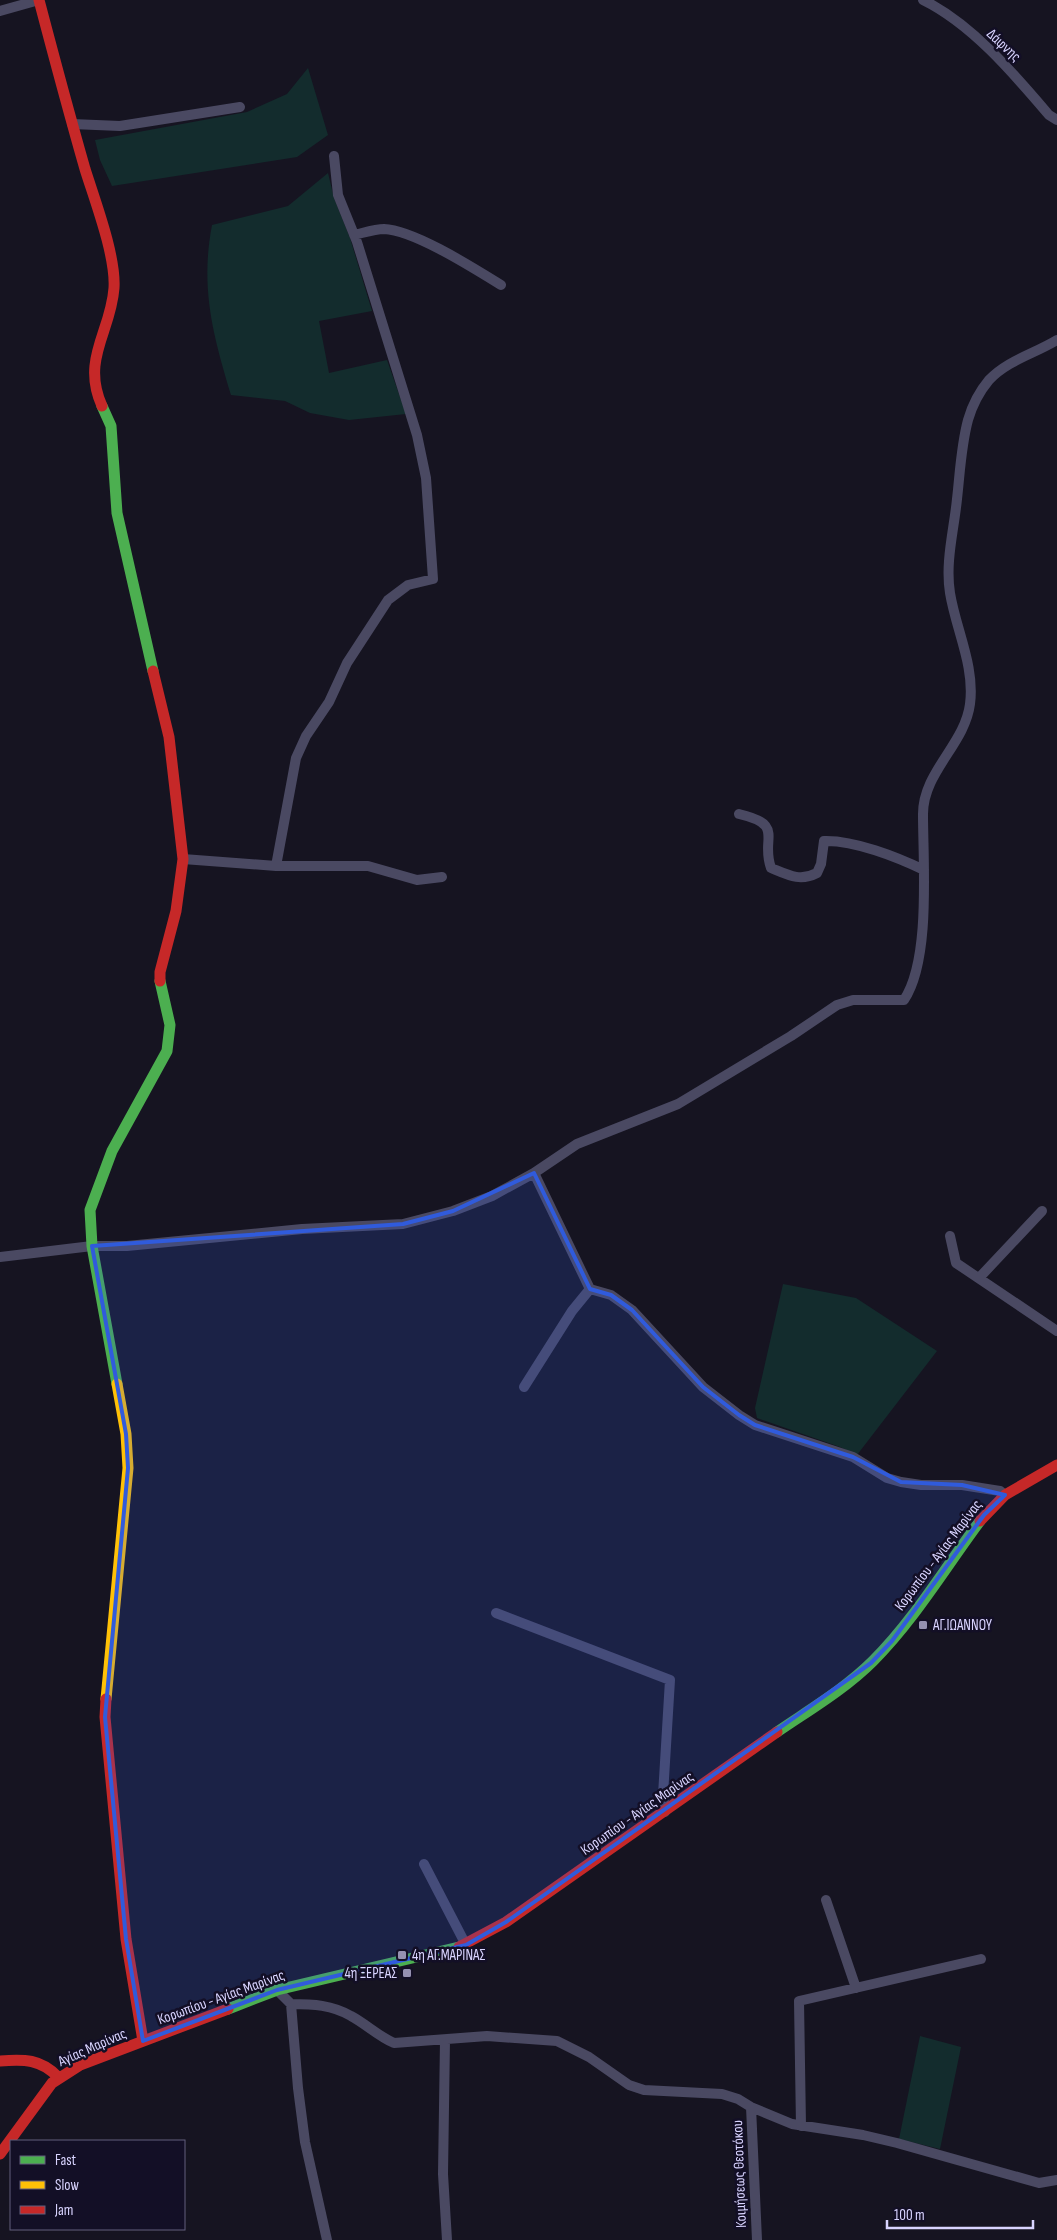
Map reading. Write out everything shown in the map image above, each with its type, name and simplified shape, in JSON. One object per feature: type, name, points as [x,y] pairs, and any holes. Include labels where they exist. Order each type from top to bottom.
[{"type":"street","points":[[0,11],[39,0],[72,124],[108,245],[114,287],[108,314],[97,346],[93,368],[97,395],[111,426],[117,513],[169,737],[183,859],[176,911],[160,972],[160,985],[170,1025],[166,1051],[112,1151],[90,1210],[92,1246],[126,1442],[128,1468],[105,1718],[126,1939],[143,2041]]},
{"type":"street","name":"Δάφνης","points":[[923,0],[957,22],[1005,65],[1049,114],[1057,120]]},
{"type":"street","points":[[72,124],[120,126],[240,107]]},
{"type":"street","points":[[276,866],[296,758],[306,736],[329,702],[347,662],[388,600],[408,585],[433,578],[426,478],[417,435],[354,235],[338,195],[334,156]]},
{"type":"street","points":[[354,235],[383,229],[403,232],[466,264],[501,285]]},
{"type":"street","points":[[0,1257],[92,1246],[126,1246],[302,1228],[403,1224],[453,1211],[492,1196],[534,1173],[578,1144],[678,1104],[791,1036],[837,1005],[853,1000],[904,1000],[912,988],[917,974],[924,870],[923,812],[926,793],[967,718],[970,704],[967,655],[955,623],[949,590],[950,547],[968,421],[979,393],[1000,370],[1019,358],[1057,340]]},
{"type":"street","points":[[739,814],[757,818],[764,823],[769,833],[770,846],[768,858],[771,868],[793,877],[807,878],[817,874],[821,864],[824,841],[832,841],[903,860],[924,870]]},
{"type":"street","points":[[183,859],[276,866],[368,866],[417,880],[442,877]]},
{"type":"street","points":[[534,1173],[590,1289],[611,1295],[632,1310],[703,1387],[755,1425],[853,1457],[887,1478],[921,1485],[962,1485],[1000,1491],[1005,1495]]},
{"type":"street","points":[[979,1278],[1042,1211]]},
{"type":"street","points":[[950,1236],[956,1263],[1057,1331]]},
{"type":"street","points":[[524,1386],[572,1311],[590,1289]]},
{"type":"street","name":"Κορωπίου - Αγίας Μαρίνας","points":[[143,2041],[277,1990],[466,1945],[506,1922],[842,1687],[871,1663],[892,1641],[984,1516],[1005,1495],[1057,1465]]},
{"type":"street","points":[[496,1613],[670,1680],[664,1795],[665,1812]]},
{"type":"street","points":[[424,1864],[466,1945]]},
{"type":"street","points":[[826,1900],[856,1988]]},
{"type":"street","points":[[801,2126],[799,2001],[981,1959]]},
{"type":"street","points":[[277,1990],[291,2004],[298,2088],[305,2142],[327,2240]]},
{"type":"street","points":[[291,2004],[318,2004],[339,2010],[366,2026],[381,2038],[394,2043],[487,2036],[557,2042],[589,2056],[629,2084],[644,2090],[722,2094],[738,2099],[751,2108],[801,2126],[888,2141],[982,2165],[1039,2183],[1057,2180]]},
{"type":"street","points":[[445,2040],[443,2174],[447,2240]]},
{"type":"street","name":"Αγίας Μαρίνας","points":[[10,2140],[49,2086],[58,2077],[80,2065],[143,2041]]},
{"type":"street","points":[[0,2061],[41,2062],[47,2065],[58,2077]]},
{"type":"street","name":"Κοιμήσεως Θεοτόκου","points":[[751,2108],[757,2240]]},
{"type":"street","name":"Αγίας Μαρίνας","points":[[0,2154],[10,2140]]},
{"type":"highlighted area","points":[[534,1173],[590,1289],[611,1295],[632,1310],[703,1387],[739,1415],[755,1425],[853,1457],[901,1482],[962,1485],[1005,1495],[984,1515],[892,1641],[871,1663],[506,1922],[466,1945],[277,1990],[143,2041],[126,1939],[105,1717],[128,1468],[126,1434],[92,1246],[403,1224],[453,1211]]},
{"type":"green space","points":[[308,68],[328,135],[297,157],[112,186],[100,160],[95,140],[247,112],[287,94]]},
{"type":"green space","points":[[328,173],[334,198],[350,238],[372,311],[319,321],[329,373],[387,360],[406,414],[349,420],[310,413],[285,401],[231,395],[210,311],[207,270],[212,225],[288,206]]},
{"type":"green space","points":[[783,1284],[856,1298],[937,1351],[857,1455],[840,1447],[757,1418],[755,1408]]},
{"type":"green space","points":[[920,2036],[961,2047],[940,2149],[899,2139]]},
{"type":"traffic: fast","points":[[102,406],[111,426],[117,513],[153,671]]},
{"type":"traffic: fast","points":[[117,1384],[92,1246],[90,1210],[112,1151],[167,1051],[170,1025],[160,981]]},
{"type":"traffic: fast","points":[[777,1732],[839,1690],[873,1661],[916,1611],[980,1521]]},
{"type":"traffic: fast","points":[[228,2009],[277,1990],[459,1947]]},
{"type":"traffic: slow","points":[[106,1699],[128,1468],[126,1434],[117,1384]]},
{"type":"traffic: jam","points":[[39,0],[73,127],[112,260],[114,275],[112,304],[99,346],[95,374],[96,389],[102,406]]},
{"type":"traffic: jam","points":[[153,671],[169,737],[183,859],[176,911],[160,972],[160,981]]},
{"type":"traffic: jam","points":[[980,1521],[1005,1495],[1057,1465]]},
{"type":"traffic: jam","points":[[106,1699],[105,1717],[126,1939],[143,2041]]},
{"type":"traffic: jam","points":[[459,1947],[506,1922],[777,1732]]},
{"type":"traffic: jam","points":[[10,2140],[52,2083],[80,2065],[228,2009]]},
{"type":"traffic: jam","points":[[0,2061],[24,2060],[32,2062],[52,2071],[58,2077]]},
{"type":"traffic: jam","points":[[0,2154],[10,2140]]},
{"type":"place","name":"ΑΓ.ΙΩΑΝΝΟΥ","points":[[923,1625]]},
{"type":"place","name":"4η ΑΓ.ΜΑΡΙΝΑΣ","points":[[402,1955]]},
{"type":"place","name":"4η ΞΕΡΕΑΣ","points":[[407,1973]]}]
